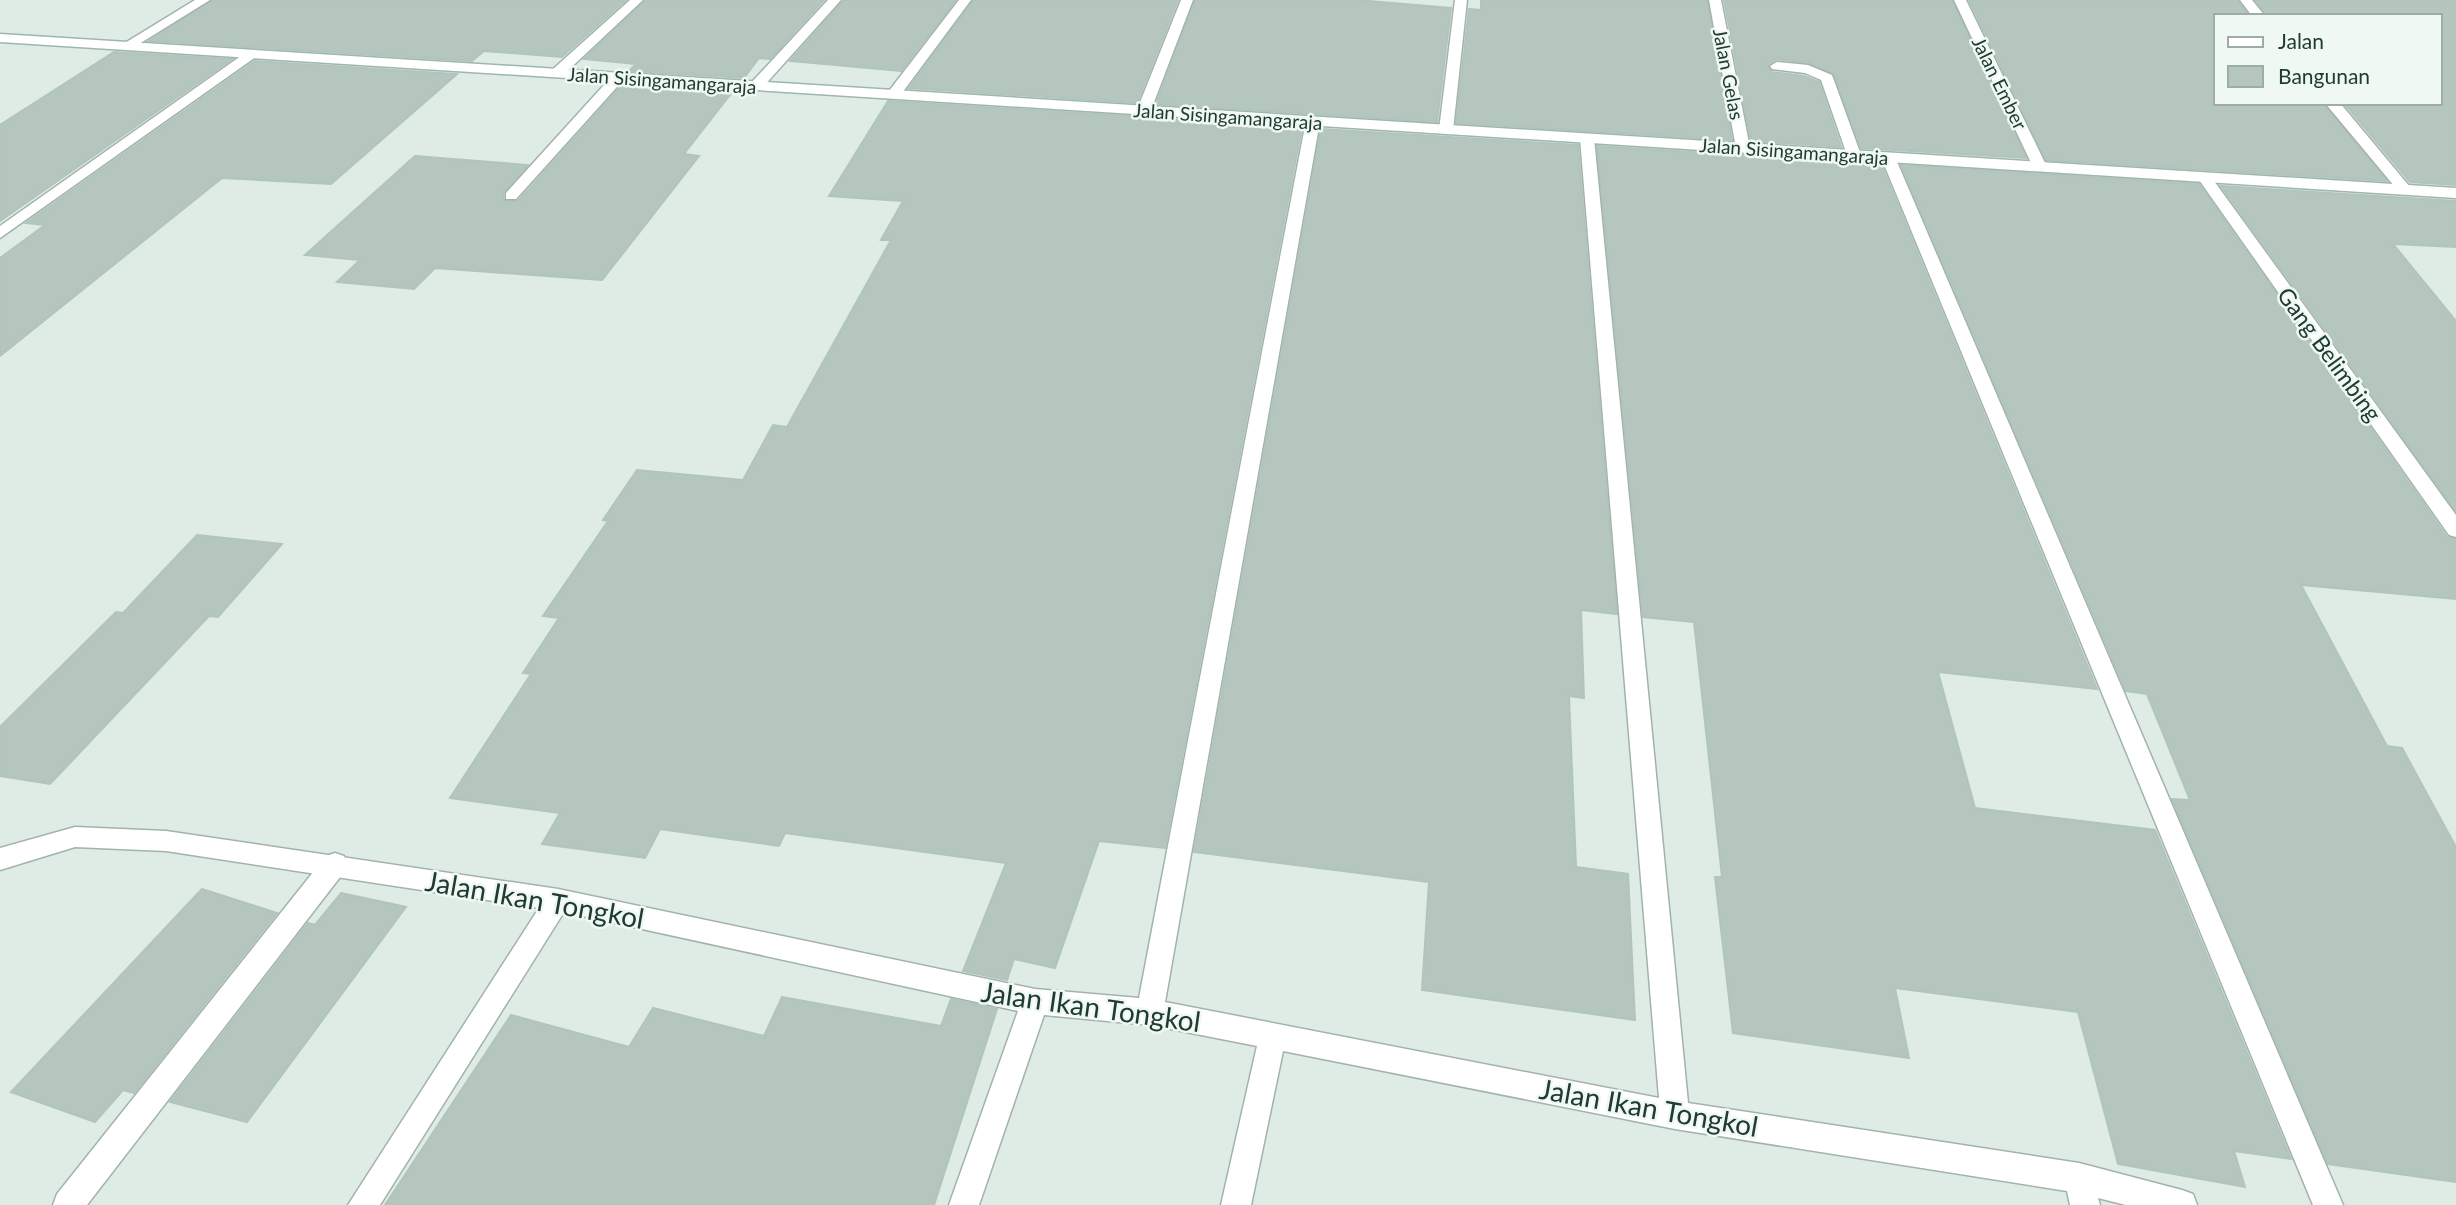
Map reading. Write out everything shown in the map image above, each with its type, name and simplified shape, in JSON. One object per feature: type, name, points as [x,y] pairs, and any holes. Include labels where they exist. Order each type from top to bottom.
[{"type":"street","points":[[126,46],[204,0]]},
{"type":"street","points":[[557,73],[637,0]]},
{"type":"street","points":[[756,86],[835,0]]},
{"type":"street","points":[[894,94],[965,0]]},
{"type":"street","points":[[1144,110],[1187,0]]},
{"type":"street","points":[[1446,130],[1461,0]]},
{"type":"street","name":"Jalan Gelas","points":[[1715,0],[1743,148]]},
{"type":"street","name":"Jalan Ember","points":[[1960,0],[2040,167]]},
{"type":"street","points":[[2246,0],[2257,14]]},
{"type":"street","name":"Jalan Sisingamangaraja","points":[[0,38],[2456,193]]},
{"type":"street","points":[[0,233],[253,54]]},
{"type":"street","points":[[1777,66],[1808,69],[1827,78],[1854,155]]},
{"type":"street","points":[[510,196],[620,77]]},
{"type":"street","points":[[2334,105],[2405,190]]},
{"type":"street","points":[[1150,1013],[1313,121]]},
{"type":"street","points":[[1587,138],[1675,1115]]},
{"type":"street","points":[[1888,157],[2328,1205]]},
{"type":"street","name":"Gang Belimbing","points":[[2204,177],[2456,530]]},
{"type":"street","name":"Jalan Ikan Tongkol","points":[[0,859],[75,837],[166,841],[335,864],[558,900],[1035,1002],[1150,1013],[2082,1191],[2182,1205]]},
{"type":"street","points":[[68,1205],[335,864]]},
{"type":"street","points":[[363,1205],[558,900]]},
{"type":"street","points":[[964,1205],[1035,1002]]},
{"type":"street","points":[[1236,1205],[1273,1035]]},
{"type":"building","points":[[212,0],[626,0],[562,57],[484,51],[472,61],[149,41]]},
{"type":"building","points":[[646,0],[824,0],[770,59],[759,58],[744,78],[629,71],[636,64],[584,59]]},
{"type":"building","points":[[844,0],[956,0],[901,71],[790,61]]},
{"type":"building","points":[[974,0],[1178,0],[1137,103],[909,88]]},
{"type":"building","points":[[1195,0],[1357,0],[1451,8],[1437,122],[1156,104]]},
{"type":"building","points":[[1481,0],[1707,0],[1732,140],[1456,123],[1469,9],[1481,10]]},
{"type":"building","points":[[1724,0],[1952,0],[2026,158],[1861,148],[1834,74],[1809,63],[1777,59],[1767,65],[1772,72],[1804,76],[1819,82],[1841,147],[1751,141]]},
{"type":"building","points":[[1969,0],[2237,0],[2248,14],[2214,14],[2214,105],[2325,105],[2387,181],[2046,160]]},
{"type":"building","points":[[2255,0],[2456,0],[2456,185],[2410,182],[2346,105],[2442,105],[2442,14],[2266,14]]},
{"type":"building","points":[[114,52],[232,59],[0,221],[0,125]]},
{"type":"building","points":[[255,61],[457,74],[331,184],[222,178],[0,356],[0,258],[45,225],[26,223]]},
{"type":"building","points":[[623,84],[733,91],[684,154],[699,156],[602,280],[435,268],[414,289],[337,282],[360,260],[305,255],[415,156],[528,165],[503,193],[504,201],[518,201]]},
{"type":"building","points":[[888,101],[1302,127],[1165,848],[1099,841],[1055,968],[1014,959],[1007,980],[963,971],[1006,863],[785,833],[779,846],[660,829],[645,858],[542,844],[560,813],[450,798],[531,674],[523,673],[559,618],[543,616],[608,521],[603,520],[637,470],[743,480],[773,425],[787,427],[891,240],[881,240],[903,201],[829,196]]},
{"type":"building","points":[[1321,129],[1578,145],[1617,614],[1581,610],[1584,698],[1569,696],[1576,867],[1628,874],[1635,1020],[1422,990],[1429,882],[1194,852]]},
{"type":"building","points":[[1597,146],[1881,164],[2097,689],[1938,672],[1975,808],[2155,830],[2291,1159],[2234,1151],[2245,1187],[2118,1164],[2078,1012],[1895,988],[1909,1058],[1733,1033],[1715,877],[1722,877],[1694,622],[1643,617]]},
{"type":"building","points":[[1901,165],[2199,184],[2447,537],[2456,539],[2456,599],[2301,585],[2387,746],[2402,748],[2456,847],[2456,1182],[2328,1164],[2172,799],[2190,800],[2147,694],[2126,691]]},
{"type":"building","points":[[2221,186],[2456,201],[2456,247],[2393,244],[2456,321],[2456,511]]},
{"type":"building","points":[[197,535],[282,544],[218,617],[209,616],[50,784],[0,776],[0,727],[116,612],[123,613]]},
{"type":"building","points":[[202,889],[277,913],[134,1093],[123,1090],[95,1122],[11,1092]]},
{"type":"building","points":[[341,893],[406,907],[247,1122],[170,1102],[308,923],[315,925]]},
{"type":"building","points":[[782,997],[941,1026],[951,999],[997,1009],[934,1205],[385,1205],[511,1015],[629,1047],[653,1008],[764,1036]]}]
